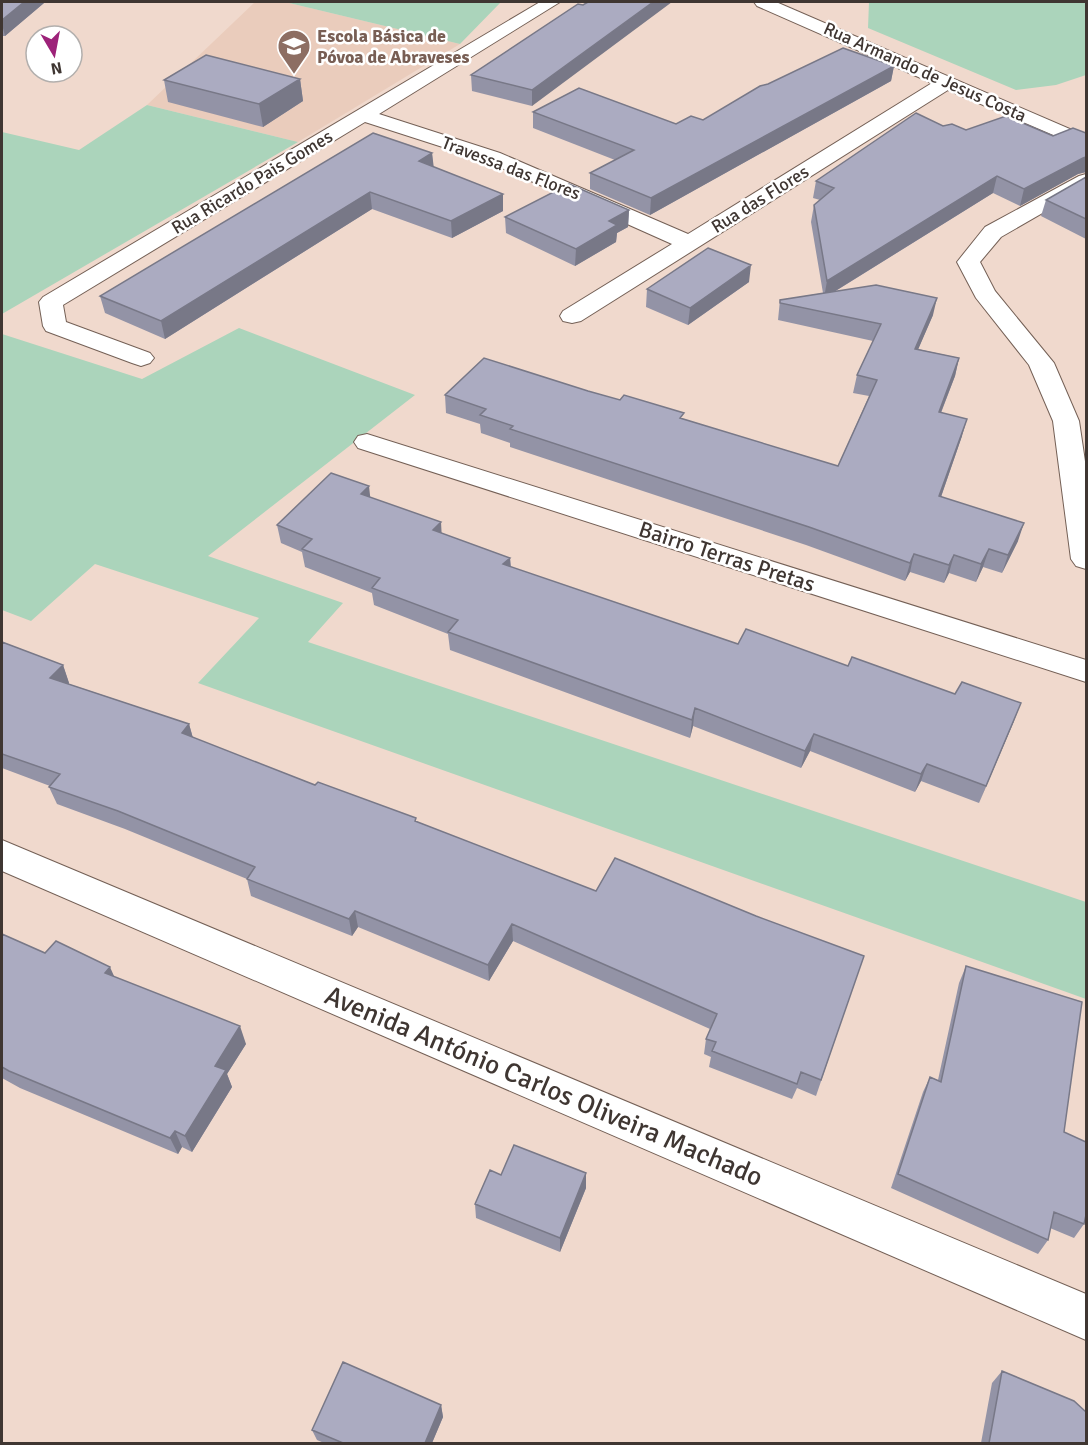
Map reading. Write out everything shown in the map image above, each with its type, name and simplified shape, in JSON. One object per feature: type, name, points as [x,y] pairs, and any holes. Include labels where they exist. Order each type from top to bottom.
[{"type":"street","name":"Rua Ricardo Pais Gomes","points":[[141,358],[55,326],[51,303],[551,2]]},
{"type":"street","name":"Rua Armando de Jesus Costa","points":[[763,2],[1086,143]]},
{"type":"street","name":"Rua das Flores","points":[[572,316],[947,82]]},
{"type":"street","name":"Travessa das Flores","points":[[363,115],[493,157],[690,243]]},
{"type":"street","points":[[1086,180],[993,232],[968,262],[984,293],[1041,363],[1066,421],[1086,558]]},
{"type":"street","name":"Bairro Terras Pretas","points":[[367,442],[1086,671]]},
{"type":"street","name":"Avenida António Carlos Oliveira Machado","points":[[2,855],[1086,1317]]},
{"type":"shaded area","name":"Escola Básica de Póvoa de Abraveses","points":[[255,2],[285,2],[460,44],[298,142],[147,105]]},
{"type":"green space","points":[[285,2],[501,2],[460,44]]},
{"type":"green space","points":[[869,2],[1086,2],[1086,75],[1056,85],[1016,90],[868,28]]},
{"type":"green space","points":[[147,105],[298,142],[2,314],[2,132],[79,150]]},
{"type":"green space","points":[[239,328],[415,395],[208,556],[343,603],[308,642],[1086,902],[1086,999],[198,683],[259,618],[95,564],[31,621],[2,610],[2,334],[142,379]]},
{"type":"building","points":[[2,2],[24,2],[2,20]]},
{"type":"building","points":[[588,2],[653,2],[532,90],[471,75],[578,4],[583,5]]},
{"type":"building","points":[[843,48],[894,66],[651,198],[590,173],[634,150],[533,112],[579,88],[676,124],[691,116],[703,120],[760,86]]},
{"type":"building","points":[[206,55],[300,79],[259,104],[164,80]]},
{"type":"building","points":[[916,113],[943,126],[952,124],[966,130],[1006,116],[1053,136],[1073,128],[1086,133],[1086,157],[1024,189],[997,176],[827,281],[814,205],[834,188],[816,181]]},
{"type":"building","points":[[373,133],[432,153],[419,161],[503,194],[451,221],[370,192],[161,321],[100,296]]},
{"type":"building","points":[[1086,177],[1086,219],[1046,200]]},
{"type":"building","points":[[569,184],[629,210],[609,221],[617,225],[576,249],[505,217]]},
{"type":"building","points":[[708,248],[751,265],[690,308],[647,289]]},
{"type":"building","points":[[876,285],[937,298],[915,349],[959,358],[939,412],[967,419],[939,496],[1024,523],[1008,555],[989,549],[981,564],[954,555],[949,565],[914,554],[910,563],[809,527],[510,429],[513,426],[480,415],[486,409],[445,395],[484,358],[620,400],[624,395],[684,413],[680,418],[838,466],[877,380],[857,375],[881,324],[780,303],[780,300]]},
{"type":"building","points":[[331,473],[369,486],[361,494],[441,522],[433,530],[510,558],[503,564],[738,644],[746,629],[848,666],[852,657],[955,694],[962,682],[1021,703],[986,786],[927,764],[921,774],[814,734],[805,751],[695,708],[692,720],[448,632],[458,620],[372,588],[380,578],[302,549],[312,539],[277,525]]},
{"type":"building","points":[[2,642],[63,665],[50,678],[189,724],[182,733],[315,785],[318,782],[416,818],[415,821],[596,891],[615,858],[756,916],[864,956],[821,1080],[801,1072],[797,1084],[712,1051],[716,1042],[706,1039],[717,1014],[512,924],[488,965],[355,911],[349,919],[247,879],[255,867],[118,811],[49,787],[60,774],[2,754]]},
{"type":"building","points":[[2,934],[45,953],[56,941],[110,967],[105,973],[240,1026],[215,1066],[226,1070],[185,1136],[175,1131],[170,1138],[2,1067]]},
{"type":"building","points":[[966,966],[1082,1002],[1064,1132],[1086,1142],[1086,1215],[1084,1224],[1054,1212],[1048,1240],[898,1174],[930,1077],[941,1082]]},
{"type":"building","points":[[514,1145],[586,1173],[560,1238],[475,1204],[490,1170],[501,1175]]},
{"type":"building","points":[[343,1362],[441,1405],[425,1443],[343,1443],[312,1430]]},
{"type":"building","points":[[1002,1371],[1074,1401],[1086,1412],[1086,1443],[989,1443]]},
{"type":"place","name":"Escola Básica de Póvoa de Abraveses","points":[[294,75]]}]
